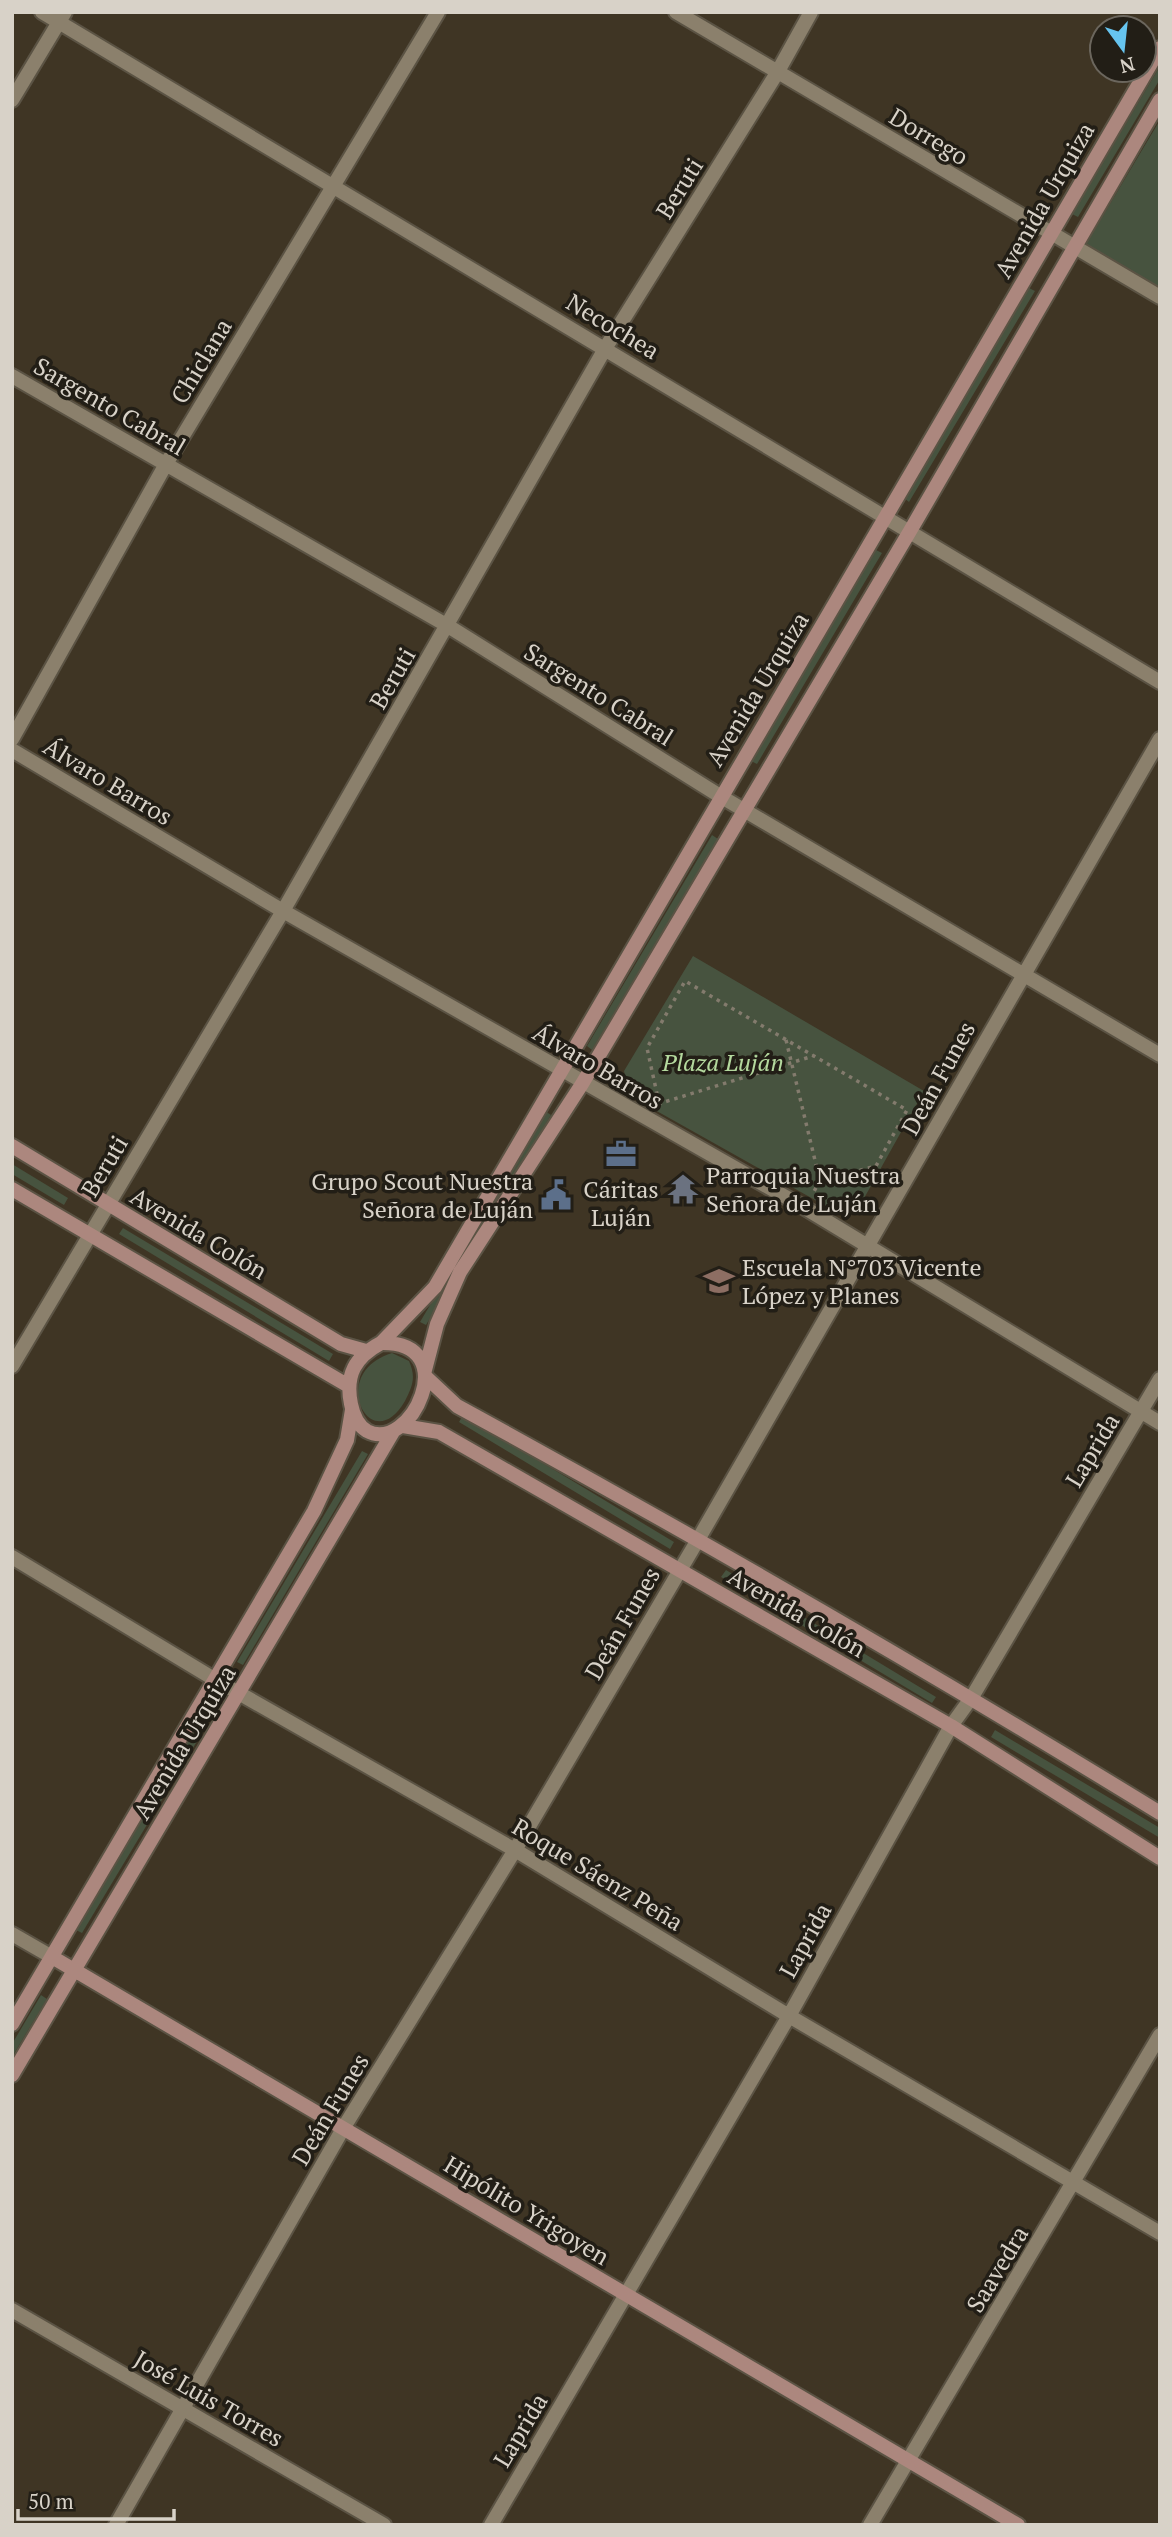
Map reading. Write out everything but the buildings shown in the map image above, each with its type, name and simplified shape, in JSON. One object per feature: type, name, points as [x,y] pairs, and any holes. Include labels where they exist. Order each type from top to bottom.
[{"type":"main road","name":"Avenida Urquiza","points":[[381,1343],[435,1287],[1160,48]]},
{"type":"main road","name":"Avenida Urquiza","points":[[426,1374],[437,1324],[460,1272],[582,1084],[910,531],[1160,100]]},
{"type":"main road","name":"Avenida Colón","points":[[12,1146],[341,1344],[366,1351]]},
{"type":"main road","points":[[12,1189],[347,1385]]},
{"type":"main road","points":[[381,1343],[394,1343],[409,1348],[418,1355],[426,1374],[422,1395],[398,1429],[380,1435],[367,1431],[358,1423],[352,1410],[347,1385],[353,1366],[366,1351],[381,1343]]},
{"type":"main road","name":"Avenida Colón","points":[[426,1374],[457,1406],[699,1538],[972,1697],[1160,1813]]},
{"type":"main road","name":"Avenida Urquiza","points":[[12,2024],[314,1510],[347,1440],[352,1410]]},
{"type":"main road","name":"Avenida Urquiza","points":[[12,2075],[72,1969],[398,1429]]},
{"type":"main road","name":"Avenida Colón","points":[[398,1429],[439,1432],[951,1727],[1160,1858]]},
{"type":"main road","name":"Hipólito Yrigoyen","points":[[52,1957],[1017,2525]]},
{"type":"street","name":"Necochea","points":[[42,12],[62,17],[331,188],[606,347],[1160,682]]},
{"type":"street","name":"Chiclana","points":[[12,739],[166,464],[438,12]]},
{"type":"street","name":"Dorrego","points":[[676,12],[1160,297]]},
{"type":"street","name":"Beruti","points":[[12,1366],[283,911],[606,347],[777,73],[811,12]]},
{"type":"street","points":[[12,100],[62,17]]},
{"type":"street","name":"Sargento Cabral","points":[[12,376],[448,626],[720,796],[1160,1055]]},
{"type":"street","name":"Deán Funes","points":[[116,2525],[344,2127],[515,1850],[699,1538],[1160,739]]},
{"type":"street","name":"Álvaro Barros","points":[[12,750],[582,1084],[805,1208],[1160,1423]]},
{"type":"street","name":"Laprida","points":[[491,2525],[789,2016],[951,1727],[972,1697],[1160,1378]]},
{"type":"street","name":"Roque Sáenz Peña","points":[[12,1557],[214,1679],[515,1850],[789,2016],[1160,2233]]},
{"type":"street","name":"Hipólito Yrigoyen","points":[[12,1934],[52,1957]]},
{"type":"street","name":"Saavedra","points":[[870,2525],[1075,2183],[1160,2035]]},
{"type":"street","name":"José Luis Torres","points":[[12,2310],[384,2525]]},
{"type":"path","points":[[659,1103],[646,1048],[685,981],[907,1110],[876,1166],[820,1181]]},
{"type":"path","points":[[786,1040],[820,1181],[805,1208]]},
{"type":"path","points":[[648,1121],[659,1103],[813,1056]]},
{"type":"green space","points":[[1149,84],[1157,84],[1078,217],[1072,214]]},
{"type":"green space","points":[[1160,120],[1160,300],[1080,254]]},
{"type":"green space","points":[[1029,288],[1035,291],[909,502],[904,498]]},
{"type":"green space","points":[[876,550],[882,553],[757,764],[751,761]]},
{"type":"green space","points":[[712,835],[718,839],[592,1050],[587,1046]]},
{"type":"green space","name":"Plaza Luján","points":[[693,956],[924,1091],[858,1209],[840,1214],[630,1096],[624,1071]]},
{"type":"green space","points":[[545,1111],[551,1115],[426,1325],[420,1322]]},
{"type":"green space","points":[[12,1164],[68,1198],[64,1205],[12,1174]]},
{"type":"green space","points":[[123,1228],[333,1354],[329,1361],[119,1234]]},
{"type":"green space","points":[[392,1353],[409,1361],[413,1381],[405,1401],[392,1417],[379,1421],[369,1417],[361,1407],[358,1393],[361,1377],[372,1363]]},
{"type":"green space","points":[[463,1415],[674,1542],[670,1549],[459,1422]]},
{"type":"green space","points":[[362,1451],[368,1454],[243,1665],[237,1662]]},
{"type":"green space","points":[[726,1570],[936,1697],[932,1703],[721,1577]]},
{"type":"green space","points":[[202,1719],[208,1723],[82,1933],[76,1930]]},
{"type":"green space","points":[[995,1730],[1160,1828],[1160,1838],[991,1737]]},
{"type":"green space","points":[[41,1995],[47,1999],[12,2057],[12,2044]]},
{"type":"place","name":"Cáritas Luján","points":[[621,1154]]},
{"type":"place","name":"Parroquia Nuestra Señora de Luján","points":[[683,1189]]},
{"type":"place","name":"Grupo Scout Nuestra Señora de Luján","points":[[556,1195]]},
{"type":"place","name":"Escuela N°703 Vicente López y Planes","points":[[719,1281]]}]
